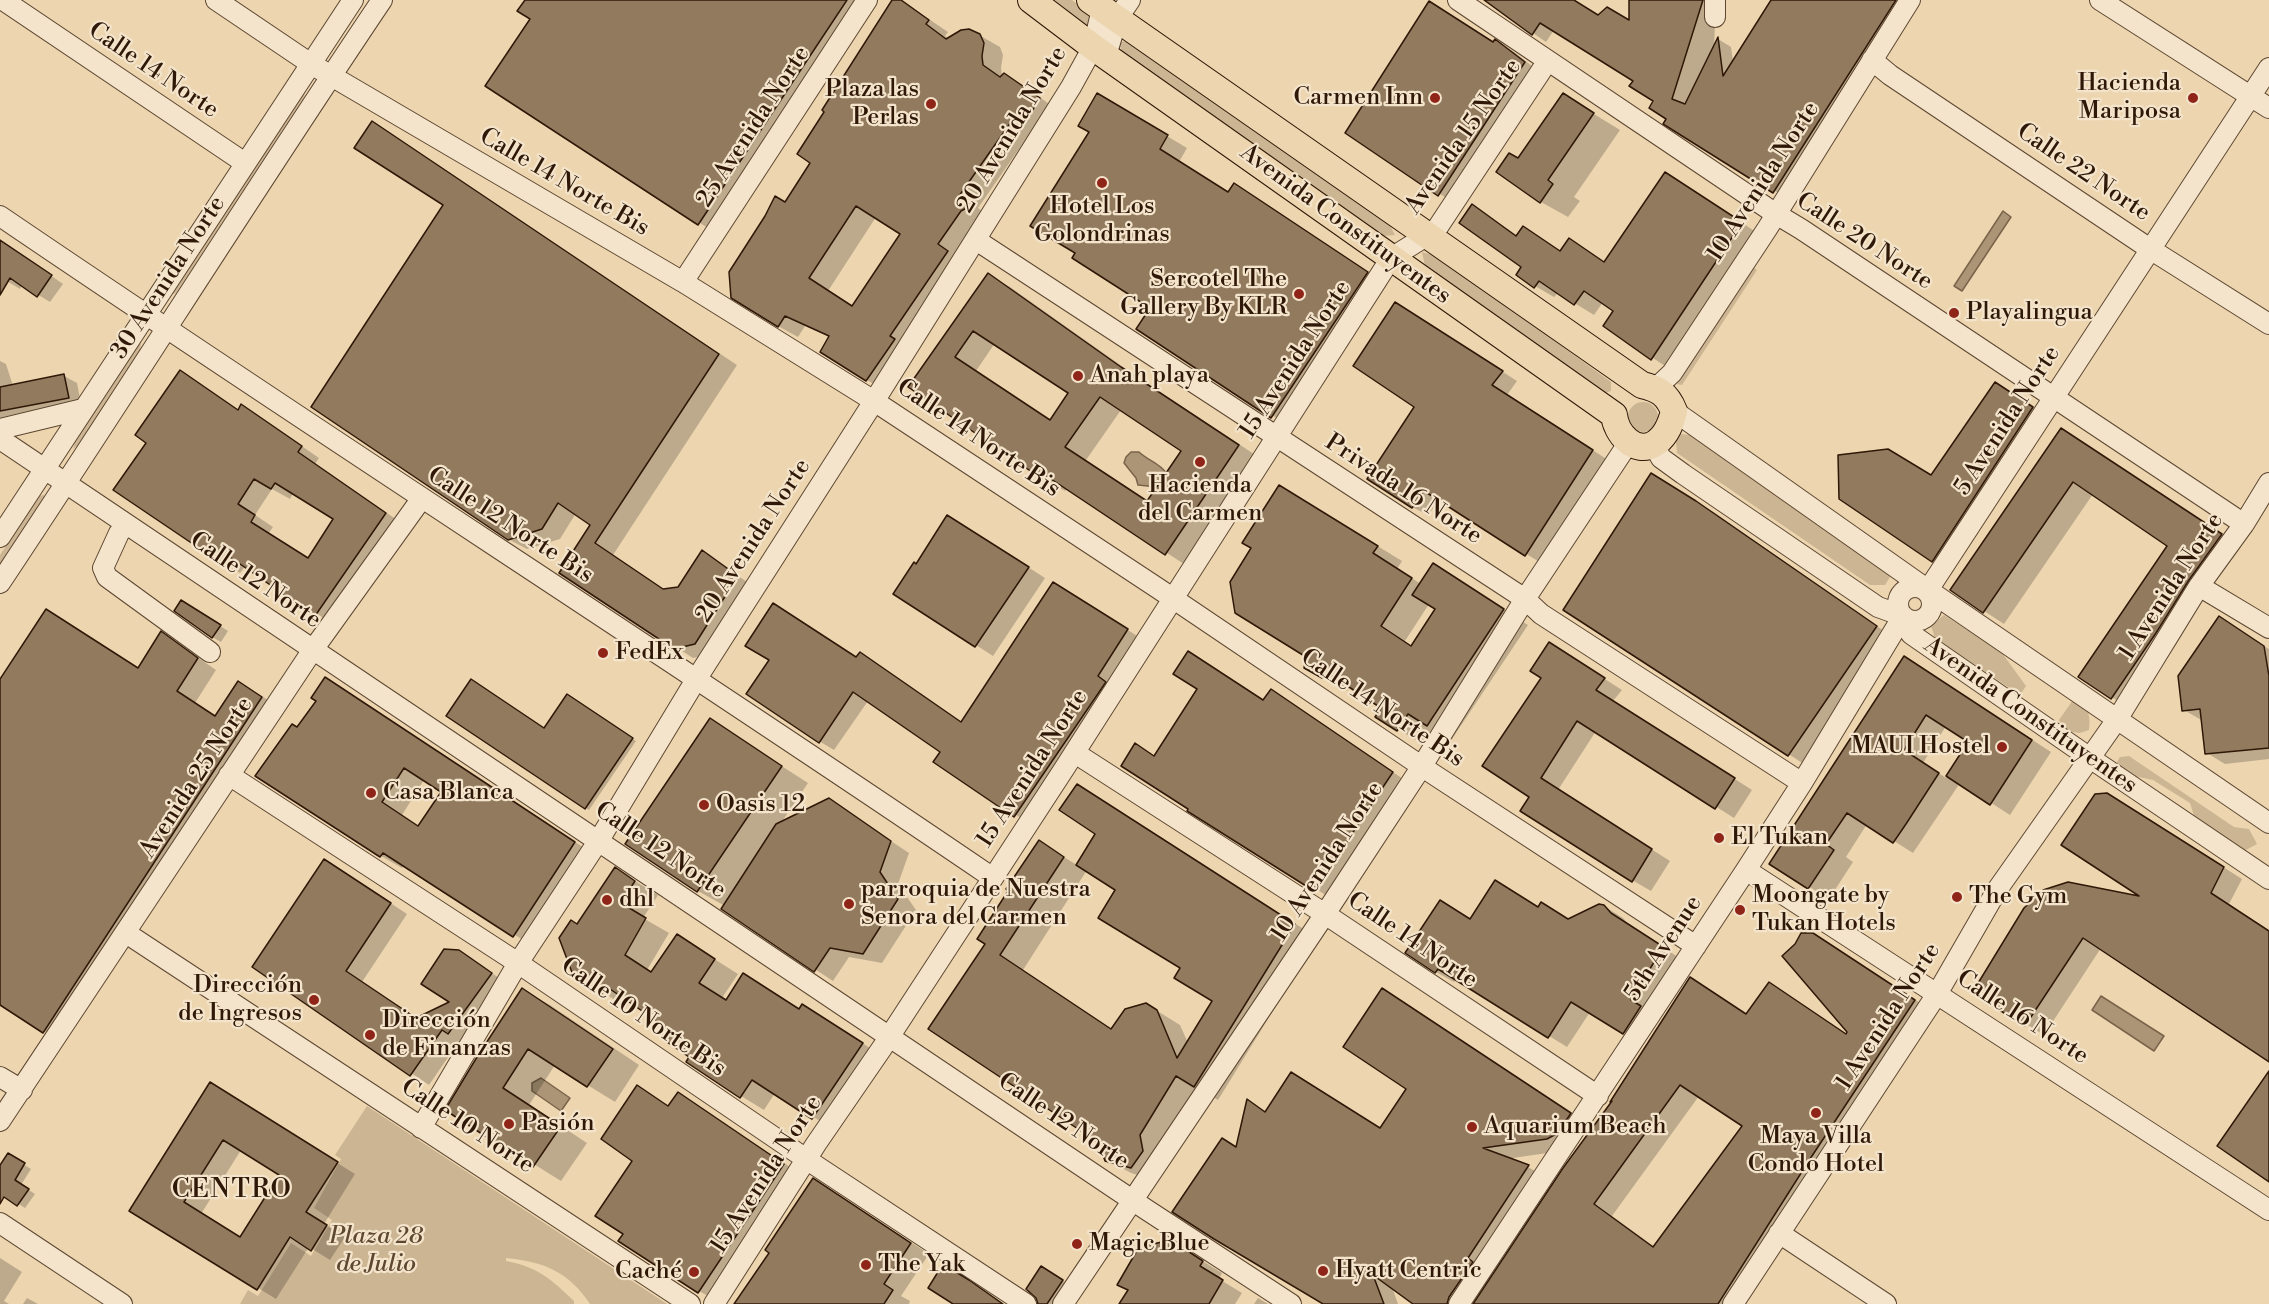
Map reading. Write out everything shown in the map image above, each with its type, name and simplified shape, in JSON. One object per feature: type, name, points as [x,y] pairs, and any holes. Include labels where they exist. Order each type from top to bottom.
[{"type":"main road","name":"Avenida Constituyentes","points":[[1031,0],[1614,415],[1615,425],[1621,436],[1641,443]]},
{"type":"main road","name":"Avenida Constituyentes","points":[[1110,7],[1428,236],[1641,385],[1656,388],[1668,398],[1674,411]]},
{"type":"main road","points":[[1641,443],[1663,437],[1671,424],[1674,411]]},
{"type":"street","name":"Calle 14 Norte","points":[[3,0],[245,164]]},
{"type":"street","name":"Calle 14 Norte Bis","points":[[216,0],[311,64],[332,74],[683,282],[874,401],[1696,946]]},
{"type":"street","name":"30 Avenida Norte","points":[[0,537],[353,0]]},
{"type":"street","name":"30 Avenida Norte","points":[[0,583],[382,0]]},
{"type":"street","name":"25 Avenida Norte","points":[[683,282],[867,0]]},
{"type":"street","name":"Calle 20 Norte","points":[[1458,0],[1547,62],[2244,524]]},
{"type":"street","name":"10 Avenida Norte","points":[[1656,388],[1672,373],[1776,214],[1910,0]]},
{"type":"street","points":[[2100,0],[2269,108]]},
{"type":"street","name":"20 Avenida Norte","points":[[422,1128],[518,963],[599,840],[697,678],[976,240],[1100,51],[1110,7]]},
{"type":"street","name":"Calle 22 Norte","points":[[1872,60],[1890,75],[2150,249],[2269,324]]},
{"type":"street","name":"Avenida 15 Norte","points":[[1391,258],[1436,230],[1547,62]]},
{"type":"street","name":"5 Avenida Norte","points":[[1928,590],[2269,68]]},
{"type":"street","name":"Calle 12 Norte Bis","points":[[0,216],[166,330],[697,678],[993,878]]},
{"type":"street","name":"Privada 16 Norte","points":[[976,240],[1525,599],[1541,614],[1802,783]]},
{"type":"street","name":"15 Avenida Norte","points":[[714,1304],[806,1159],[890,1036],[1075,753],[1391,258]]},
{"type":"street","points":[[0,429],[83,409]]},
{"type":"street","name":"Avenida Constituyentes","points":[[1674,411],[1928,590],[2269,823]]},
{"type":"street","name":"Calle 12 Norte","points":[[0,439],[312,651],[599,840],[1132,1200],[1291,1304]]},
{"type":"street","name":"10 Avenida Norte","points":[[1063,1304],[1325,914],[1422,765],[1525,599],[1641,443]]},
{"type":"street","name":"Avenida Constituyentes","points":[[1641,443],[1878,607],[1904,616],[1911,634],[2090,758],[2266,870]]},
{"type":"street","name":"1 Avenida Norte","points":[[1733,1304],[1937,994],[1997,890],[2118,718],[2199,586],[2244,524],[2269,483]]},
{"type":"street","points":[[312,651],[422,498]]},
{"type":"street","points":[[126,525],[118,533],[103,568],[107,577],[210,652]]},
{"type":"street","points":[[2199,586],[2269,628]]},
{"type":"street","name":"5th Avenue","points":[[1459,1304],[1802,783],[1904,616],[1900,612],[1898,602],[1903,592],[1912,587],[1928,590]]},
{"type":"street","name":"Avenida 25 Norte","points":[[126,933],[312,651]]},
{"type":"street","name":"Calle 14 Norte","points":[[1075,753],[1325,914],[1598,1096]]},
{"type":"street","name":"Calle 10 Norte Bis","points":[[229,775],[518,963],[806,1159],[1026,1304]]},
{"type":"street","name":"Calle 16 Norte","points":[[1746,870],[2269,1210]]},
{"type":"street","points":[[0,1121],[126,933]]},
{"type":"street","name":"Calle 10 Norte","points":[[126,933],[690,1304]]},
{"type":"street","points":[[0,1077],[22,1090]]},
{"type":"street","points":[[0,1223],[122,1304]]},
{"type":"street","points":[[1779,1233],[1886,1304]]},
{"type":"green space","points":[[1047,0],[1072,0],[1090,14],[1091,23],[1081,26]]},
{"type":"green space","points":[[1129,41],[1388,222],[1395,235],[1382,236],[1122,52],[1119,42]]},
{"type":"green space","points":[[305,91],[304,97],[176,293],[170,295],[301,94]]},
{"type":"green space","points":[[1422,252],[1439,257],[1611,382],[1611,391],[1605,393],[1602,391],[1425,266]]},
{"type":"green space","points":[[1753,267],[1757,270],[1682,385],[1677,384]]},
{"type":"green space","points":[[141,343],[140,350],[78,445],[73,449],[75,442],[135,348]]},
{"type":"green space","points":[[1643,402],[1654,406],[1658,417],[1654,428],[1643,432],[1632,428],[1628,417],[1632,406]]},
{"type":"green space","points":[[1680,434],[1691,435],[1881,563],[1890,577],[1885,585],[1870,585],[1677,453],[1676,442]]},
{"type":"green space","points":[[44,495],[44,501],[0,566],[0,555],[39,496]]},
{"type":"green space","points":[[1944,615],[2002,653],[2026,686],[2020,695],[1935,638],[1931,626]]},
{"type":"green space","points":[[2075,697],[2086,707],[2089,715],[2089,730],[2080,733],[2066,731],[2059,720]]},
{"type":"green space","points":[[2129,756],[2234,827],[2249,829],[2257,844],[2244,851],[2195,819],[2190,803],[2153,780],[2134,776],[2116,764],[2120,757]]},
{"type":"green space","name":"Plaza 28 de Julio","points":[[367,1106],[667,1304],[590,1304],[573,1283],[554,1270],[532,1262],[506,1258],[506,1261],[536,1270],[551,1280],[574,1301],[574,1304],[240,1304],[248,1290],[258,1296],[291,1243],[311,1256],[332,1220],[314,1208],[341,1159],[335,1155]]},
{"type":"shaded area","points":[[2003,211],[2011,217],[1962,291],[1954,286]]},
{"type":"shaded area","points":[[1131,452],[1139,452],[1164,470],[1166,473],[1157,487],[1138,485],[1136,478],[1124,463]]},
{"type":"shaded area","points":[[2101,996],[2164,1036],[2154,1051],[2092,1010]]},
{"type":"shaded area","points":[[541,1078],[570,1098],[561,1111],[532,1091],[532,1083]]},
{"type":"building","points":[[525,0],[847,0],[698,225],[485,86],[530,19],[517,11]]},
{"type":"building","points":[[892,0],[901,0],[929,20],[926,24],[946,39],[961,30],[969,29],[980,34],[984,43],[983,65],[1000,77],[1004,73],[1040,98],[1025,122],[1016,115],[959,196],[972,205],[961,211],[938,244],[948,251],[890,336],[895,339],[866,381],[820,352],[829,336],[785,316],[778,327],[731,298],[729,272],[765,216],[775,196],[785,202],[810,163],[797,154],[824,112],[822,110]],"holes":[[[856,206],[900,234],[852,306],[809,278]]]},
{"type":"building","points":[[1484,0],[1574,0],[1598,15],[1607,7],[1629,20],[1629,0],[1703,0],[1672,99],[1685,104],[1718,37],[1723,76],[1771,0],[1896,0],[1773,193],[1663,124],[1666,119],[1649,108],[1653,101],[1629,86],[1633,81],[1540,23],[1532,35]]},
{"type":"building","name":"Carmen Inn","points":[[1429,1],[1493,42],[1495,39],[1525,62],[1438,196],[1345,133]]},
{"type":"building","points":[[1097,93],[1168,135],[1160,149],[1228,192],[1234,183],[1368,272],[1271,418],[1136,329],[1150,308],[1072,258],[1075,253],[1030,226],[1089,132],[1078,126]]},
{"type":"building","points":[[1563,93],[1594,113],[1548,180],[1553,184],[1540,203],[1496,172],[1509,153],[1518,158]]},
{"type":"building","points":[[372,121],[719,354],[595,543],[663,589],[678,587],[702,550],[738,576],[695,644],[674,649],[559,573],[590,525],[558,503],[542,529],[508,540],[311,407],[443,205],[354,148]]},
{"type":"building","points":[[1665,172],[1734,217],[1735,233],[1651,360],[1603,326],[1613,311],[1584,291],[1574,305],[1539,281],[1534,288],[1516,275],[1521,267],[1459,223],[1472,204],[1516,236],[1523,226],[1560,251],[1569,238],[1604,262]]},
{"type":"building","points":[[0,240],[52,275],[37,297],[10,278],[0,295]]},
{"type":"building","points":[[988,273],[1121,367],[1239,445],[1165,555],[1045,475],[1042,479],[908,387]],"holes":[[[973,331],[1068,393],[1050,420],[955,357]],[[1100,397],[1181,451],[1147,501],[1065,447]]]},
{"type":"building","points":[[1395,302],[1503,371],[1492,385],[1593,450],[1525,556],[1424,491],[1412,508],[1367,479],[1414,407],[1353,366]]},
{"type":"building","points":[[180,370],[238,410],[241,404],[302,446],[298,452],[386,513],[315,616],[227,555],[221,563],[113,490],[146,443],[135,435]],"holes":[[[254,479],[271,489],[275,483],[333,519],[308,558],[251,522],[255,515],[238,504]]]},
{"type":"building","points":[[64,374],[69,398],[0,411],[0,387]]},
{"type":"building","points":[[1995,382],[2033,407],[1932,562],[1839,499],[1838,455],[1888,449],[1931,475]]},
{"type":"building","points":[[2061,428],[2222,534],[2111,699],[2078,677],[2167,546],[2073,482],[1983,613],[1950,590]]},
{"type":"building","points":[[1651,473],[1696,501],[1877,626],[1788,756],[1563,610]]},
{"type":"building","points":[[1279,485],[1378,546],[1373,553],[1412,578],[1381,626],[1411,646],[1435,609],[1412,595],[1433,563],[1504,609],[1427,726],[1408,714],[1397,731],[1375,717],[1381,708],[1326,672],[1322,678],[1304,668],[1306,657],[1235,613],[1230,582],[1251,548],[1242,543]]},
{"type":"building","points":[[947,515],[1029,567],[975,647],[893,594],[914,562],[916,564]]},
{"type":"building","points":[[1053,582],[1128,629],[1098,676],[1106,682],[1014,817],[933,762],[940,752],[853,692],[819,743],[746,694],[769,660],[745,646],[773,603],[856,657],[860,652],[961,722]]},
{"type":"building","points":[[181,600],[221,625],[212,638],[174,611]]},
{"type":"building","points":[[46,609],[138,668],[161,631],[198,658],[177,691],[215,716],[238,681],[262,697],[43,1033],[0,1005],[0,679]]},
{"type":"building","points":[[2219,616],[2264,646],[2269,676],[2269,748],[2205,754],[2200,709],[2182,711],[2178,676]]},
{"type":"building","points":[[1549,642],[1605,678],[1596,690],[1735,778],[1715,809],[1577,721],[1541,778],[1652,849],[1632,882],[1520,811],[1529,797],[1482,766],[1541,678],[1530,671]]},
{"type":"building","points":[[1188,651],[1263,700],[1271,689],[1393,772],[1314,891],[1187,811],[1188,809],[1121,766],[1135,743],[1154,756],[1197,689],[1173,674]]},
{"type":"building","points":[[1904,656],[2032,740],[1990,805],[1946,776],[1968,742],[1926,715],[1904,750],[1939,773],[1906,824],[1893,843],[1847,813],[1826,844],[1834,850],[1808,889],[1769,864]]},
{"type":"building","points":[[325,677],[575,842],[513,937],[383,853],[380,857],[255,776],[292,724],[297,727],[316,701],[311,698]],"holes":[[[404,768],[441,792],[418,826],[382,802]]]},
{"type":"building","points":[[471,679],[544,728],[567,694],[633,738],[585,809],[446,716]]},
{"type":"building","name":"Oasis 12","points":[[710,718],[782,766],[697,892],[625,844]]},
{"type":"building","points":[[1077,784],[1295,924],[1194,1087],[1176,1076],[1140,1135],[1143,1151],[1131,1168],[1105,1161],[1099,1143],[928,1029],[985,944],[977,939],[1008,891],[1006,889],[1039,840],[1064,857],[1000,955],[1111,1029],[1125,1009],[1146,1003],[1157,1010],[1177,1058],[1212,1001],[1174,978],[1180,968],[1098,918],[1115,890],[1076,865],[1095,834],[1059,810]]},
{"type":"building","points":[[2107,793],[2224,867],[2211,893],[2269,931],[2269,1062],[2083,938],[2025,1026],[1972,993],[2024,908],[2043,890],[2068,882],[2139,896],[2061,845],[2095,794]]},
{"type":"building","points":[[829,798],[891,841],[880,872],[898,899],[863,954],[830,948],[814,972],[721,909],[776,824]]},
{"type":"building","points":[[324,859],[391,903],[346,971],[416,1018],[449,1002],[421,984],[444,949],[459,950],[492,973],[448,1034],[442,1030],[410,1076],[252,967]]},
{"type":"building","points":[[615,867],[635,881],[621,903],[646,918],[625,955],[651,972],[677,934],[715,959],[699,983],[726,1000],[743,973],[799,1009],[802,1004],[863,1043],[812,1119],[752,1080],[740,1098],[686,1062],[689,1057],[661,1038],[667,1028],[607,987],[602,994],[573,975],[559,938],[571,920],[577,924]]},
{"type":"building","points":[[1495,880],[1538,907],[1541,902],[1568,919],[1599,904],[1604,905],[1611,913],[1659,944],[1659,954],[1631,1000],[1641,1006],[1623,1034],[1571,1002],[1548,1038],[1438,969],[1435,973],[1405,953],[1440,900],[1470,919]]},
{"type":"building","points":[[1801,933],[1813,933],[1915,1000],[1718,1304],[1473,1304],[1563,1168],[1612,1101],[1610,1102],[1690,977],[1746,1014],[1769,982],[1846,1034],[1847,1032],[1782,956],[1795,944]],"holes":[[[1680,1085],[1742,1126],[1653,1247],[1594,1204]]]},
{"type":"building","points":[[522,988],[613,1049],[587,1087],[528,1049],[503,1088],[561,1126],[533,1167],[445,1110]]},
{"type":"building","points":[[1382,988],[1571,1113],[1558,1133],[1547,1139],[1483,1148],[1529,1165],[1468,1258],[1473,1262],[1449,1297],[1447,1304],[1413,1304],[1373,1275],[1384,1304],[1323,1304],[1172,1212],[1222,1138],[1236,1147],[1247,1099],[1265,1112],[1291,1072],[1380,1128],[1406,1089],[1343,1047]]},
{"type":"building","points":[[2269,1071],[2269,1182],[2217,1146]]},
{"type":"building","points":[[210,1082],[338,1162],[306,1212],[327,1225],[311,1251],[290,1237],[257,1290],[129,1211]],"holes":[[[223,1140],[279,1175],[240,1237],[184,1202]]]},
{"type":"building","points":[[637,1085],[668,1106],[678,1092],[784,1164],[698,1293],[618,1241],[623,1234],[595,1216],[632,1161],[601,1139]]},
{"type":"building","points":[[8,1153],[25,1163],[15,1180],[29,1189],[17,1206],[4,1197],[0,1204],[0,1165]]},
{"type":"building","points":[[813,1178],[911,1243],[884,1284],[893,1290],[884,1304],[734,1304],[769,1253],[765,1250]]},
{"type":"building","points":[[1171,1240],[1203,1261],[1200,1266],[1223,1280],[1209,1304],[1119,1304],[1128,1290],[1117,1285],[1139,1247]]},
{"type":"building","points":[[943,1264],[1003,1304],[953,1304],[928,1288]]},
{"type":"building","points":[[1041,1266],[1063,1280],[1047,1304],[1038,1304],[1036,1298],[1026,1289]]},
{"type":"place","name":"Carmen Inn","points":[[1435,98]]},
{"type":"place","name":"Hacienda Mariposa","points":[[2193,98]]},
{"type":"place","name":"Plaza las Perlas","points":[[931,104]]},
{"type":"place","name":"Hotel Los Golondrinas","points":[[1102,183]]},
{"type":"place","name":"Sercotel The Gallery By KLR","points":[[1299,294]]},
{"type":"place","name":"Playalingua","points":[[1954,313]]},
{"type":"place","name":"Anah playa","points":[[1078,376]]},
{"type":"place","name":"Hacienda del Carmen","points":[[1200,462]]},
{"type":"place","name":"FedEx","points":[[603,653]]},
{"type":"place","name":"MAUI Hostel","points":[[2002,747]]},
{"type":"place","name":"Casa Blanca","points":[[371,793]]},
{"type":"place","name":"Oasis 12","points":[[704,805]]},
{"type":"place","name":"El Tukan","points":[[1719,838]]},
{"type":"place","name":"The Gym","points":[[1957,897]]},
{"type":"place","name":"dhl","points":[[607,900]]},
{"type":"place","name":"parroquia de Nuestra Senora del Carmen","points":[[849,904]]},
{"type":"place","name":"Moongate by Tukan Hotels","points":[[1740,910]]},
{"type":"place","name":"Dirección de Ingresos","points":[[314,1000]]},
{"type":"place","name":"Dirección de Finanzas","points":[[370,1035]]},
{"type":"place","name":"Maya Villa Condo Hotel","points":[[1816,1113]]},
{"type":"place","name":"Pasión","points":[[509,1124]]},
{"type":"place","name":"Aquarium Beach","points":[[1472,1127]]},
{"type":"place","name":"Magic Blue","points":[[1077,1244]]},
{"type":"place","name":"The Yak","points":[[866,1265]]},
{"type":"place","name":"Hyatt Centric","points":[[1323,1271]]},
{"type":"place","name":"Caché","points":[[694,1272]]},
{"type":"district","name":"CENTRO","points":[[232,1191]]}]
